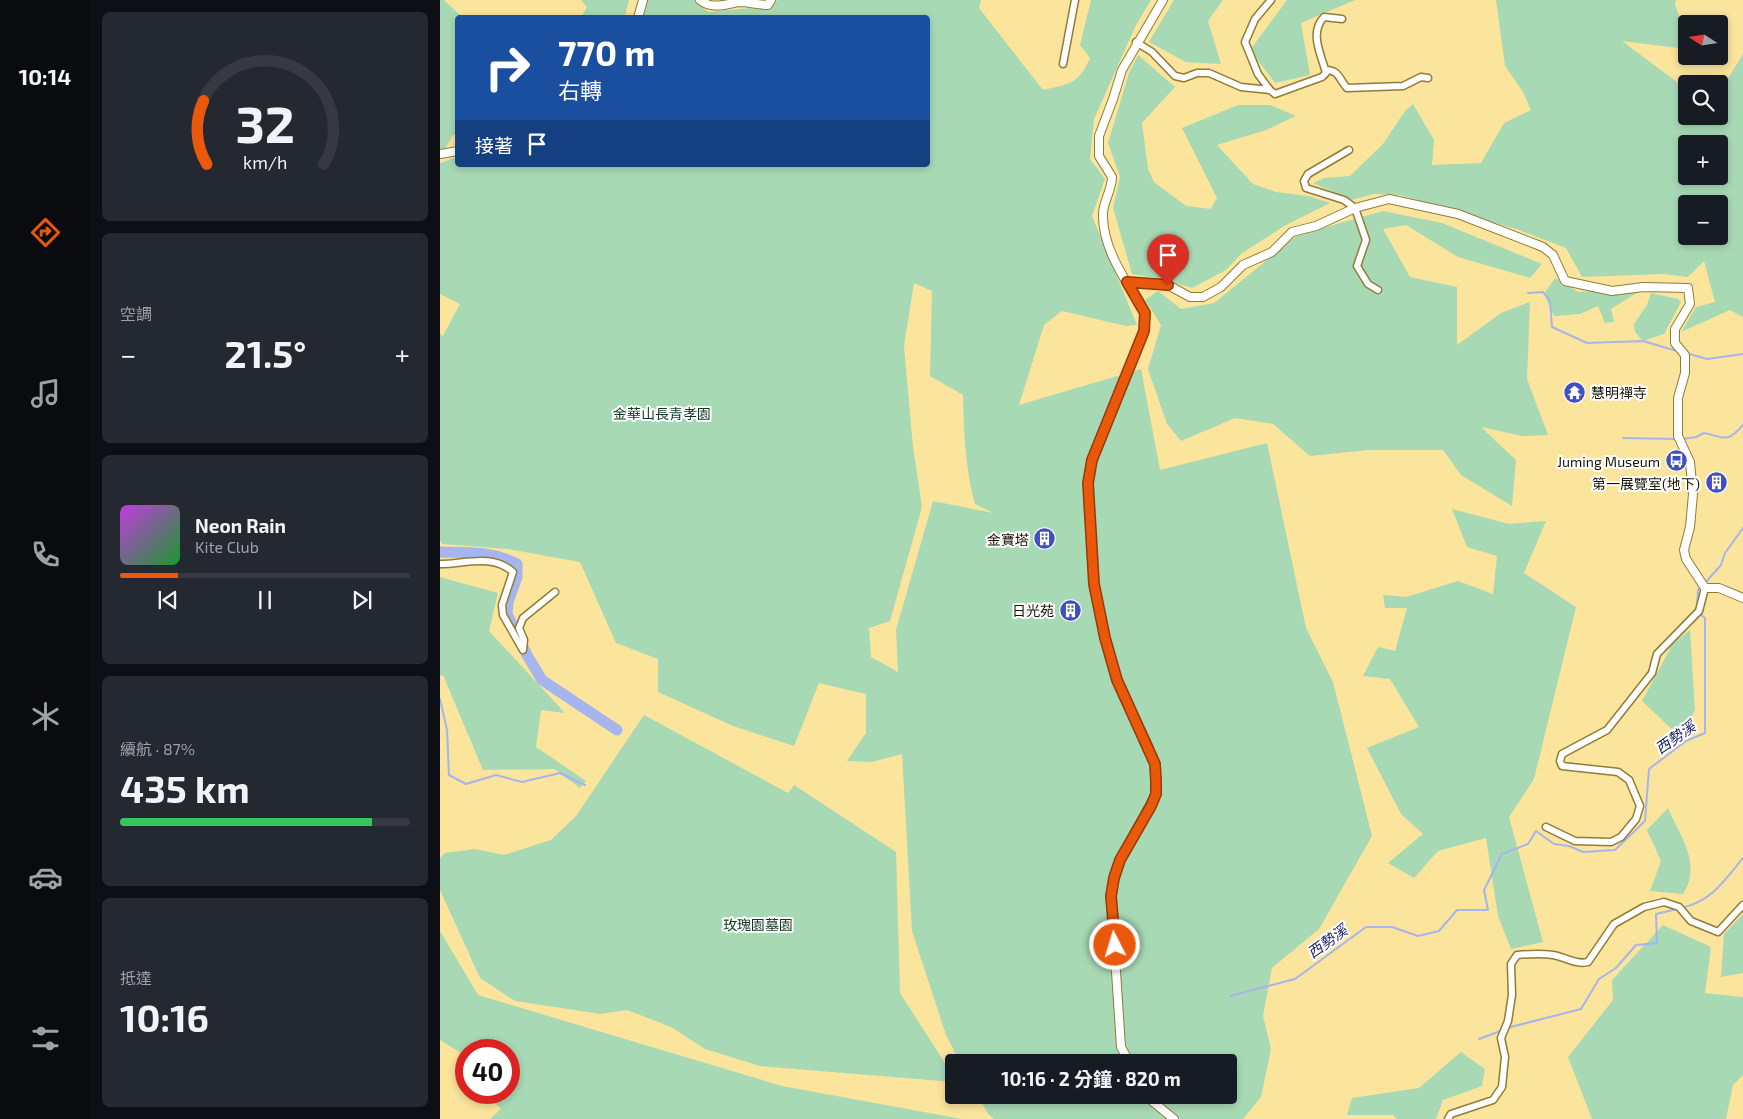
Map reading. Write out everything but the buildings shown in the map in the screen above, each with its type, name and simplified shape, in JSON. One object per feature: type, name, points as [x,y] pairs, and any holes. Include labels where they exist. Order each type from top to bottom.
[{"type":"street","points":[[639,15],[643,0]]},
{"type":"street","points":[[700,0],[704,3],[722,6],[740,2],[768,5],[771,0]]},
{"type":"street","points":[[1063,64],[1075,0]]},
{"type":"street","points":[[1124,1054],[1121,1047],[1111,896],[1120,860],[1156,794],[1155,764],[1117,680],[1105,638],[1094,584],[1088,483],[1092,460],[1144,331],[1145,313],[1110,248],[1103,226],[1103,212],[1112,177],[1099,156],[1098,147],[1099,136],[1122,70],[1136,42],[1162,0]]},
{"type":"street","points":[[1271,0],[1254,19],[1246,42],[1258,74],[1274,94],[1322,78],[1326,70],[1316,38],[1317,25],[1324,17],[1342,19]]},
{"type":"street","points":[[1136,42],[1152,52],[1175,76],[1184,78],[1198,73],[1209,73],[1241,88],[1270,90]]},
{"type":"street","points":[[1326,70],[1333,70],[1338,73],[1347,88],[1403,86],[1421,78],[1428,78]]},
{"type":"street","points":[[1350,150],[1308,174],[1304,181],[1306,188],[1344,200],[1355,208],[1366,240],[1357,266],[1368,284],[1378,290]]},
{"type":"street","points":[[440,154],[455,152]]},
{"type":"street","points":[[1127,282],[1168,285],[1190,297],[1203,297],[1221,288],[1243,265],[1272,252],[1292,232],[1316,226],[1355,208],[1389,199],[1458,214],[1543,246],[1553,255],[1565,281],[1612,291],[1643,287],[1688,288],[1690,304],[1675,329],[1675,344],[1685,356],[1685,373],[1678,398],[1678,436],[1690,462],[1693,494],[1690,527],[1684,550],[1689,565],[1705,588],[1699,612],[1657,654],[1652,673],[1607,730],[1562,754],[1560,762],[1562,766],[1618,772],[1629,780],[1640,806],[1636,819],[1621,837],[1611,842],[1575,841],[1546,827]]},
{"type":"street","points":[[440,564],[484,560],[499,562],[513,572],[502,605],[503,615],[523,650],[524,640],[519,628],[523,618],[555,592]]},
{"type":"street","points":[[1705,588],[1719,588],[1743,598]]},
{"type":"street","points":[[1448,1119],[1451,1114],[1493,1100],[1502,1086],[1505,1057],[1502,1038],[1508,1021],[1512,995],[1511,964],[1517,955],[1539,953],[1556,955],[1581,963],[1588,962],[1614,924],[1644,907],[1664,902],[1679,907],[1691,921],[1718,932],[1743,905]]},
{"type":"street","points":[[1156,1104],[1174,1119]]},
{"type":"green space","points":[[440,0],[444,0],[460,15],[455,15],[455,135],[453,135],[440,158]]},
{"type":"green space","points":[[581,0],[629,0],[625,15],[583,15],[587,7]]},
{"type":"green space","name":"金華山長青孝園","points":[[647,0],[694,0],[708,12],[751,8],[770,10],[777,0],[981,0],[979,8],[1043,90],[1072,82],[1086,67],[1090,58],[1080,45],[1091,0],[1151,0],[1136,25],[1094,119],[1090,159],[1105,179],[1092,216],[1137,325],[1126,326],[1062,311],[1044,325],[1019,405],[1141,369],[1160,470],[1267,443],[1306,628],[1333,682],[1372,836],[1319,929],[1272,968],[1263,1016],[1271,1049],[1261,1097],[1243,1119],[994,1119],[988,1114],[983,1104],[1237,1104],[1237,1054],[956,1054],[946,1035],[912,931],[902,754],[872,762],[847,761],[866,733],[866,694],[819,683],[794,746],[733,726],[658,692],[658,659],[616,643],[580,562],[508,549],[442,544],[440,540],[440,334],[443,336],[460,304],[440,294],[440,163],[455,158],[455,167],[930,167],[930,15],[644,15]],"holes":[[[914,283],[932,291],[930,376],[963,395],[966,450],[975,504],[993,513],[933,501],[896,630],[898,672],[871,657],[869,628],[890,621],[922,507],[913,447],[904,346]]]},
{"type":"green space","points":[[1174,0],[1223,0],[1208,21],[1221,64],[1186,62],[1149,42]]},
{"type":"green space","points":[[1287,0],[1355,0],[1301,23],[1310,75],[1275,83],[1250,50]]},
{"type":"green space","points":[[1496,0],[1676,0],[1675,5],[1679,15],[1678,48],[1622,41],[1678,83],[1678,125],[1728,125],[1728,78],[1743,54],[1743,317],[1730,310],[1681,332],[1696,307],[1715,302],[1704,261],[1688,277],[1663,274],[1582,277],[1566,248],[1519,230],[1400,195],[1374,194],[1351,200],[1313,183],[1324,178],[1350,176],[1383,144],[1405,111],[1413,104],[1434,140],[1432,165],[1481,163],[1504,123],[1531,110],[1523,92],[1505,66]]},
{"type":"green space","points":[[1138,55],[1175,87],[1142,123],[1148,169],[1154,182],[1186,206],[1211,209],[1217,198],[1182,128],[1238,105],[1270,105],[1296,116],[1266,130],[1217,145],[1253,184],[1276,192],[1308,196],[1330,203],[1286,225],[1242,253],[1226,270],[1192,288],[1162,279],[1132,274],[1113,208],[1120,177],[1108,143],[1129,73]]},
{"type":"green space","points":[[1383,211],[1442,223],[1542,264],[1530,278],[1458,257],[1406,225],[1383,229],[1410,277],[1457,287],[1457,345],[1501,313],[1530,302],[1527,379],[1548,435],[1522,436],[1481,427],[1516,460],[1512,506],[1461,475],[1443,450],[1368,450],[1310,456],[1273,424],[1235,418],[1181,441],[1167,424],[1148,369],[1161,325],[1145,300],[1158,291],[1181,309],[1214,303],[1298,235]]},
{"type":"green space","points":[[1555,278],[1578,292],[1643,289],[1611,309],[1614,322],[1605,323],[1598,306],[1580,314],[1554,316],[1544,294]]},
{"type":"green space","points":[[1651,293],[1678,299],[1681,302],[1664,334],[1643,341],[1635,332],[1634,324],[1647,305]]},
{"type":"green space","points":[[1452,509],[1509,524],[1546,521],[1524,573],[1576,607],[1534,779],[1509,817],[1543,942],[1511,949],[1498,916],[1486,838],[1438,851],[1414,878],[1388,863],[1423,834],[1401,814],[1367,748],[1419,727],[1390,679],[1363,676],[1378,647],[1395,651],[1407,608],[1385,608],[1383,595],[1406,597],[1458,581],[1493,594],[1497,556],[1467,547]]},
{"type":"green space","points":[[440,577],[498,593],[489,631],[565,713],[541,710],[536,747],[586,781],[580,788],[554,769],[483,770],[443,675],[440,676]]},
{"type":"green space","points":[[1690,630],[1695,710],[1680,737],[1642,701],[1672,645]]},
{"type":"green space","name":"玫瑰園墓園","points":[[644,715],[788,793],[794,785],[896,852],[900,993],[945,1063],[945,1081],[760,1066],[705,1049],[671,1027],[627,1010],[600,1014],[515,1001],[480,978],[440,890],[440,858],[445,853],[475,849],[504,855],[551,840],[576,816]]},
{"type":"green space","points":[[1668,808],[1688,851],[1690,862],[1688,883],[1683,894],[1650,891],[1661,861],[1647,830]]},
{"type":"green space","points":[[1743,914],[1743,973],[1721,977],[1724,934]]},
{"type":"green space","points":[[1663,925],[1711,947],[1705,993],[1743,997],[1743,1075],[1733,1085],[1726,1119],[1592,1119],[1568,1057],[1613,1000],[1612,980]]},
{"type":"green space","points":[[440,931],[478,995],[782,1086],[962,1119],[490,1119],[501,1109],[496,1104],[520,1104],[520,1039],[455,1039],[455,1049],[440,1040]]},
{"type":"green space","points":[[1461,1052],[1485,1069],[1482,1086],[1443,1100],[1436,1119],[1397,1119],[1393,1115],[1347,1115],[1352,1098],[1419,1088]]},
{"type":"waterway","points":[[1528,293],[1543,292],[1550,301],[1552,327],[1587,343],[1643,341],[1677,351]]},
{"type":"waterway","points":[[1686,353],[1707,359],[1743,354]]},
{"type":"waterway","points":[[1683,439],[1696,437],[1704,433],[1725,438],[1733,435],[1743,425]]},
{"type":"waterway","points":[[1623,438],[1676,439]]},
{"type":"waterway","name":"西勢溪","points":[[1705,583],[1721,565],[1725,553],[1743,528]]},
{"type":"waterway","points":[[440,552],[489,555],[517,564],[517,577],[508,602],[507,614],[527,655],[542,680],[617,730]]},
{"type":"waterway","name":"西勢溪","points":[[1697,608],[1698,590],[1701,587]]},
{"type":"waterway","name":"西勢溪","points":[[1230,996],[1295,979],[1366,927],[1392,927],[1418,936],[1439,931],[1457,910],[1488,910],[1484,890],[1502,854],[1528,844],[1536,831],[1554,844],[1569,846],[1583,852],[1615,850],[1645,821],[1649,769],[1686,741],[1705,733],[1705,618],[1700,614]]},
{"type":"waterway","points":[[440,699],[447,730],[449,775],[466,784],[496,775],[522,782],[560,773],[585,785]]},
{"type":"waterway","points":[[1681,908],[1692,905],[1709,895],[1723,882],[1743,858]]},
{"type":"waterway","points":[[1507,1028],[1581,1009],[1599,979],[1616,968],[1636,945],[1657,943],[1656,914],[1677,909]]},
{"type":"waterway","points":[[1479,1039],[1503,1030]]},
{"type":"place","name":"慧明禪寺","points":[[1575,392]]},
{"type":"place","name":"Juming Museum","points":[[1676,461]]},
{"type":"place","name":"第一展覽室(地下)","points":[[1716,483]]},
{"type":"place","name":"金寶塔","points":[[1045,539]]},
{"type":"place","name":"日光苑","points":[[1070,610]]},
{"type":"route","points":[[1115,945],[1111,896],[1114,878],[1120,860],[1151,806],[1156,794],[1156,781],[1155,764],[1117,680],[1105,638],[1094,584],[1088,483],[1092,460],[1144,331],[1145,313],[1127,282],[1168,285]]}]
